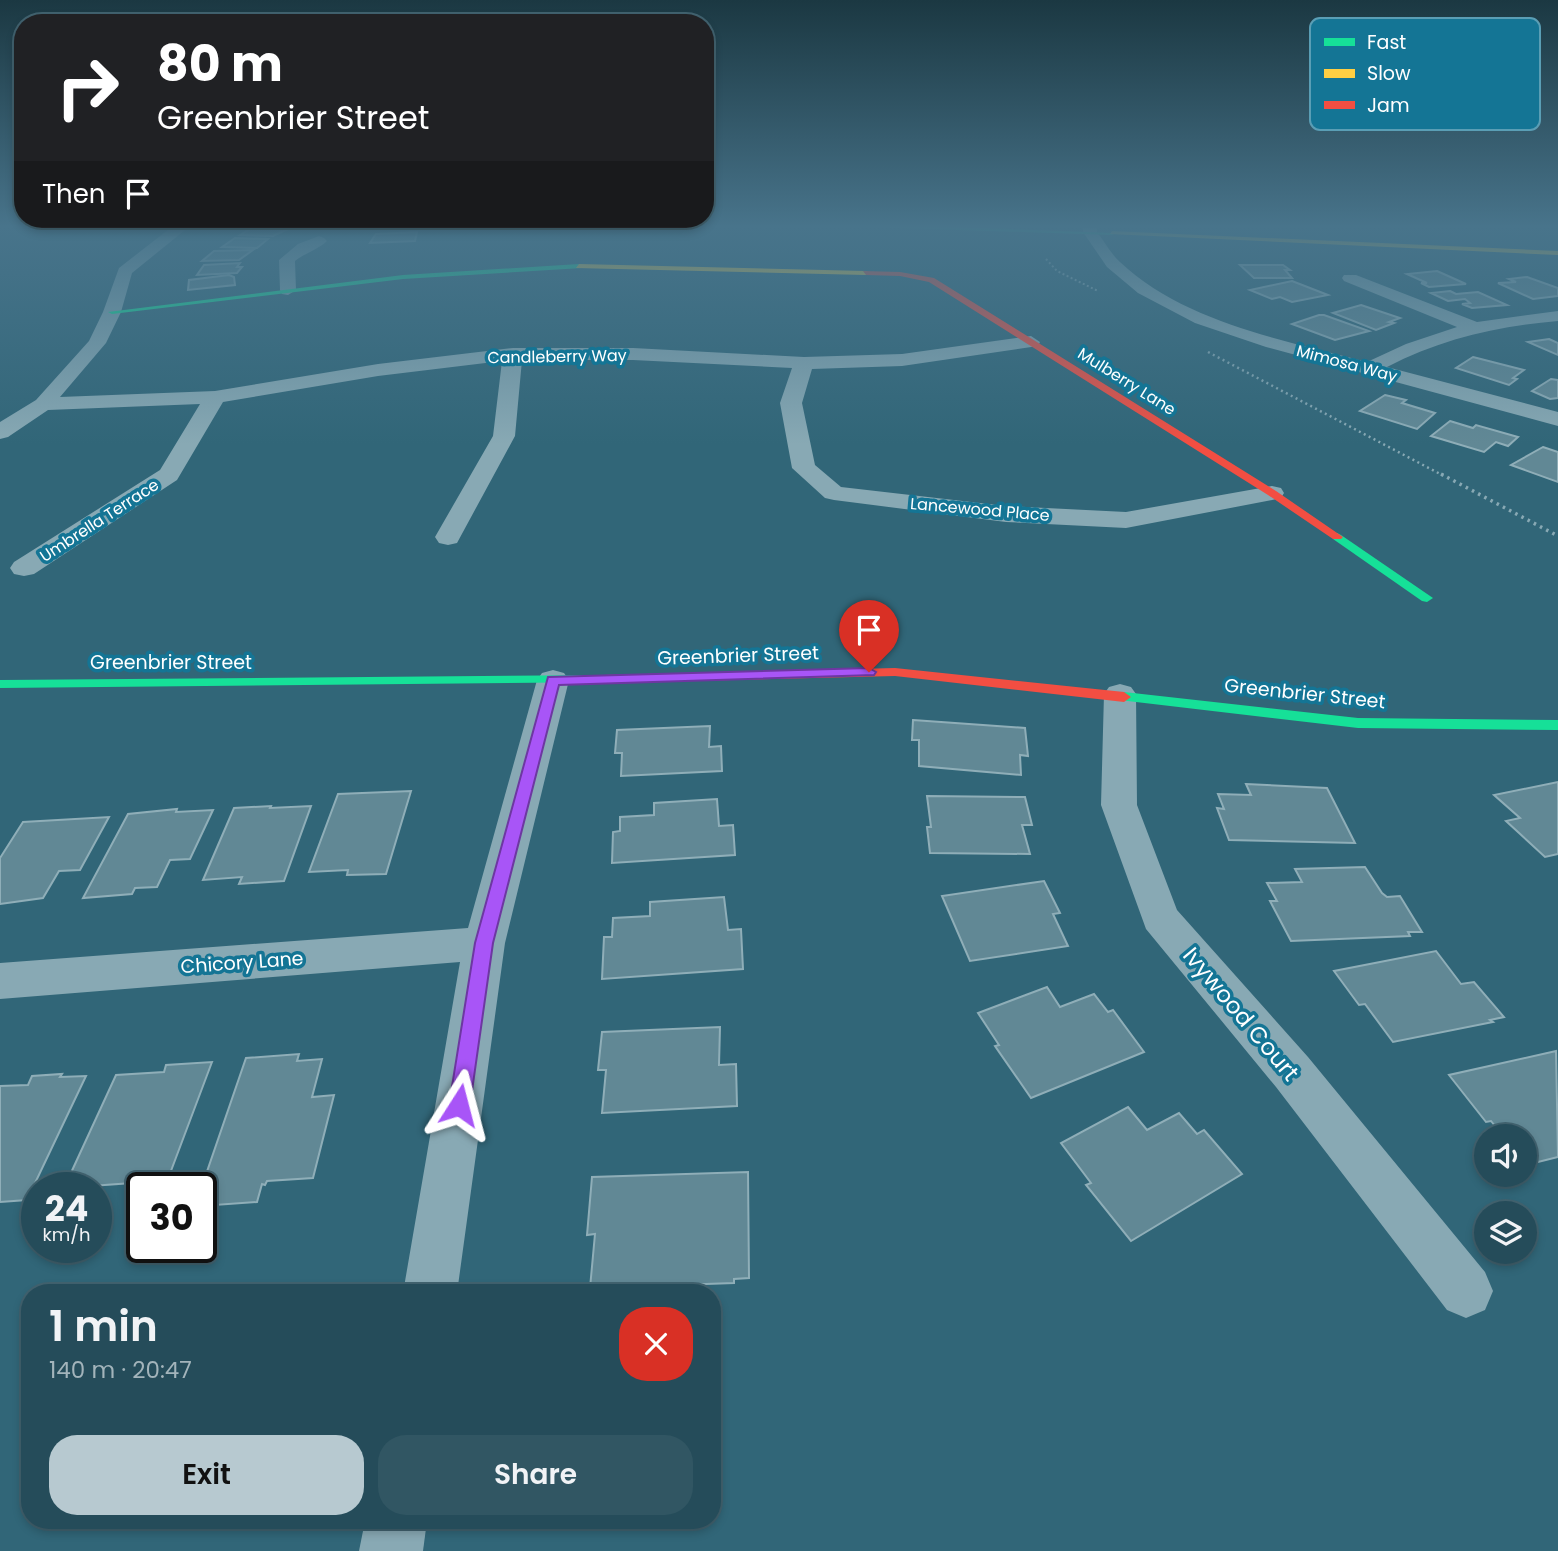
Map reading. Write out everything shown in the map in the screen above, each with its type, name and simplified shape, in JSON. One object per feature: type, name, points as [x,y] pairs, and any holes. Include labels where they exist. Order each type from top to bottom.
[{"type":"street","points":[[0,432],[43,404],[97,343],[117,298]]},
{"type":"street","name":"Mulberry Lane","points":[[112,313],[224,298]]},
{"type":"street","name":"Mulberry Lane","points":[[961,298],[1272,493],[1427,598]]},
{"type":"street","name":"Mimosa Way","points":[[1162,298],[1201,319],[1342,362],[1558,419]]},
{"type":"street","points":[[1401,298],[1473,327]]},
{"type":"street","points":[[1369,369],[1415,345],[1473,327],[1558,316]]},
{"type":"street","name":"Candleberry Way","points":[[43,404],[215,397],[378,370],[513,354],[633,354],[804,363],[902,360],[1031,342]]},
{"type":"street","points":[[448,537],[504,436],[513,354]]},
{"type":"street","points":[[1322,373],[1342,362]]},
{"type":"street","name":"Lancewood Place","points":[[804,363],[792,403],[804,468],[834,493],[1006,514],[1126,520],[1272,493]]},
{"type":"street","name":"Umbrella Terrace","points":[[24,568],[169,475],[215,397]]},
{"type":"street","name":"Greenbrier Street","points":[[0,684],[553,681],[895,671],[1119,694],[1358,723],[1558,725]]},
{"type":"street","points":[[431,1284],[484,943],[553,681]]},
{"type":"street","name":"Ivywood Court","points":[[1119,694],[1119,805],[1160,918],[1292,1072],[1466,1291]]},
{"type":"street","name":"Chicory Lane","points":[[0,981],[484,943]]},
{"type":"street","points":[[391,1551],[395,1529]]},
{"type":"path","points":[[1206,351],[1558,536]]},
{"type":"building","points":[[1283,298],[1311,298],[1292,302]]},
{"type":"building","points":[[1442,298],[1492,298],[1507,305],[1472,308],[1462,304],[1470,303],[1465,299],[1448,301]]},
{"type":"building","points":[[1361,305],[1400,318],[1376,330],[1333,313]]},
{"type":"building","points":[[1319,315],[1369,331],[1335,340],[1292,324]]},
{"type":"building","points":[[1549,339],[1558,343],[1558,355],[1528,342]]},
{"type":"building","points":[[1473,357],[1524,370],[1513,378],[1517,379],[1509,385],[1456,368]]},
{"type":"building","points":[[1551,379],[1558,380],[1558,398],[1550,399],[1532,391]]},
{"type":"building","points":[[1385,395],[1406,400],[1402,403],[1435,413],[1417,429],[1360,411]]},
{"type":"building","points":[[1450,421],[1518,437],[1508,446],[1496,442],[1484,452],[1431,436]]},
{"type":"building","points":[[1543,447],[1558,452],[1558,482],[1511,465]]},
{"type":"building","points":[[913,720],[1025,728],[1028,756],[1020,755],[1021,775],[919,766],[919,740],[912,740]]},
{"type":"building","points":[[710,726],[709,747],[721,746],[722,771],[621,776],[622,753],[615,753],[617,730]]},
{"type":"building","points":[[1558,782],[1558,854],[1545,857],[1506,821],[1520,818],[1494,795]]},
{"type":"building","points":[[1246,784],[1327,788],[1355,843],[1229,840],[1217,808],[1224,809],[1218,794],[1251,795]]},
{"type":"building","points":[[411,791],[386,874],[347,875],[348,870],[309,872],[338,794]]},
{"type":"building","points":[[927,796],[1025,797],[1032,825],[1022,825],[1030,854],[930,853],[927,827],[931,827]]},
{"type":"building","points":[[717,799],[719,826],[733,825],[735,855],[612,863],[613,832],[620,831],[620,817],[654,815],[654,803]]},
{"type":"building","points":[[271,806],[270,808],[311,806],[284,881],[239,884],[242,877],[203,880],[234,808]]},
{"type":"building","points":[[177,809],[176,812],[213,810],[190,859],[170,860],[157,887],[135,888],[132,894],[83,898],[128,814]]},
{"type":"building","points":[[109,817],[80,870],[59,871],[43,898],[0,904],[0,858],[23,822]]},
{"type":"building","points":[[1365,867],[1382,893],[1387,897],[1400,896],[1422,932],[1408,932],[1410,936],[1291,941],[1270,901],[1277,901],[1267,883],[1302,882],[1295,869]]},
{"type":"building","points":[[1044,881],[1060,913],[1053,914],[1068,946],[970,961],[942,896]]},
{"type":"building","points":[[724,897],[728,930],[741,929],[743,969],[602,979],[604,937],[612,937],[613,918],[650,916],[650,902]]},
{"type":"building","points":[[1436,951],[1461,984],[1474,982],[1504,1017],[1490,1020],[1493,1022],[1393,1042],[1365,1004],[1359,1005],[1334,971]]},
{"type":"building","points":[[1047,987],[1060,1007],[1094,994],[1108,1012],[1113,1010],[1144,1052],[1031,1098],[995,1046],[999,1045],[978,1013]]},
{"type":"building","points":[[720,1027],[719,1065],[736,1064],[737,1106],[602,1113],[606,1070],[598,1070],[602,1032]]},
{"type":"building","points":[[1556,1051],[1558,1157],[1537,1162],[1537,1124],[1486,1122],[1449,1075]]},
{"type":"building","points":[[299,1054],[297,1061],[322,1059],[312,1097],[334,1095],[313,1178],[267,1181],[265,1185],[262,1184],[257,1202],[217,1205],[217,1172],[207,1172],[246,1058]]},
{"type":"building","points":[[212,1062],[171,1172],[126,1172],[126,1184],[112,1185],[112,1172],[71,1172],[116,1075],[164,1072],[166,1065]]},
{"type":"building","points":[[32,1076],[86,1076],[40,1172],[21,1172],[21,1200],[0,1202],[0,1086],[28,1085]]},
{"type":"building","points":[[1128,1107],[1147,1130],[1179,1113],[1197,1134],[1204,1130],[1242,1174],[1131,1241],[1086,1185],[1091,1183],[1061,1143]]},
{"type":"building","points":[[748,1172],[749,1278],[734,1279],[734,1283],[590,1284],[595,1234],[587,1235],[592,1177]]},
{"type":"traffic: fast","points":[[112,312],[220,298]]},
{"type":"traffic: fast","points":[[1337,537],[1427,598]]},
{"type":"traffic: fast","points":[[0,684],[604,679]]},
{"type":"traffic: fast","points":[[1124,697],[1358,723],[1558,725]]},
{"type":"traffic: jam","points":[[960,298],[1272,493],[1337,537]]},
{"type":"traffic: jam","points":[[604,679],[895,672],[1124,697]]},
{"type":"route","points":[[459,1105],[484,943],[553,681],[869,672]]}]
